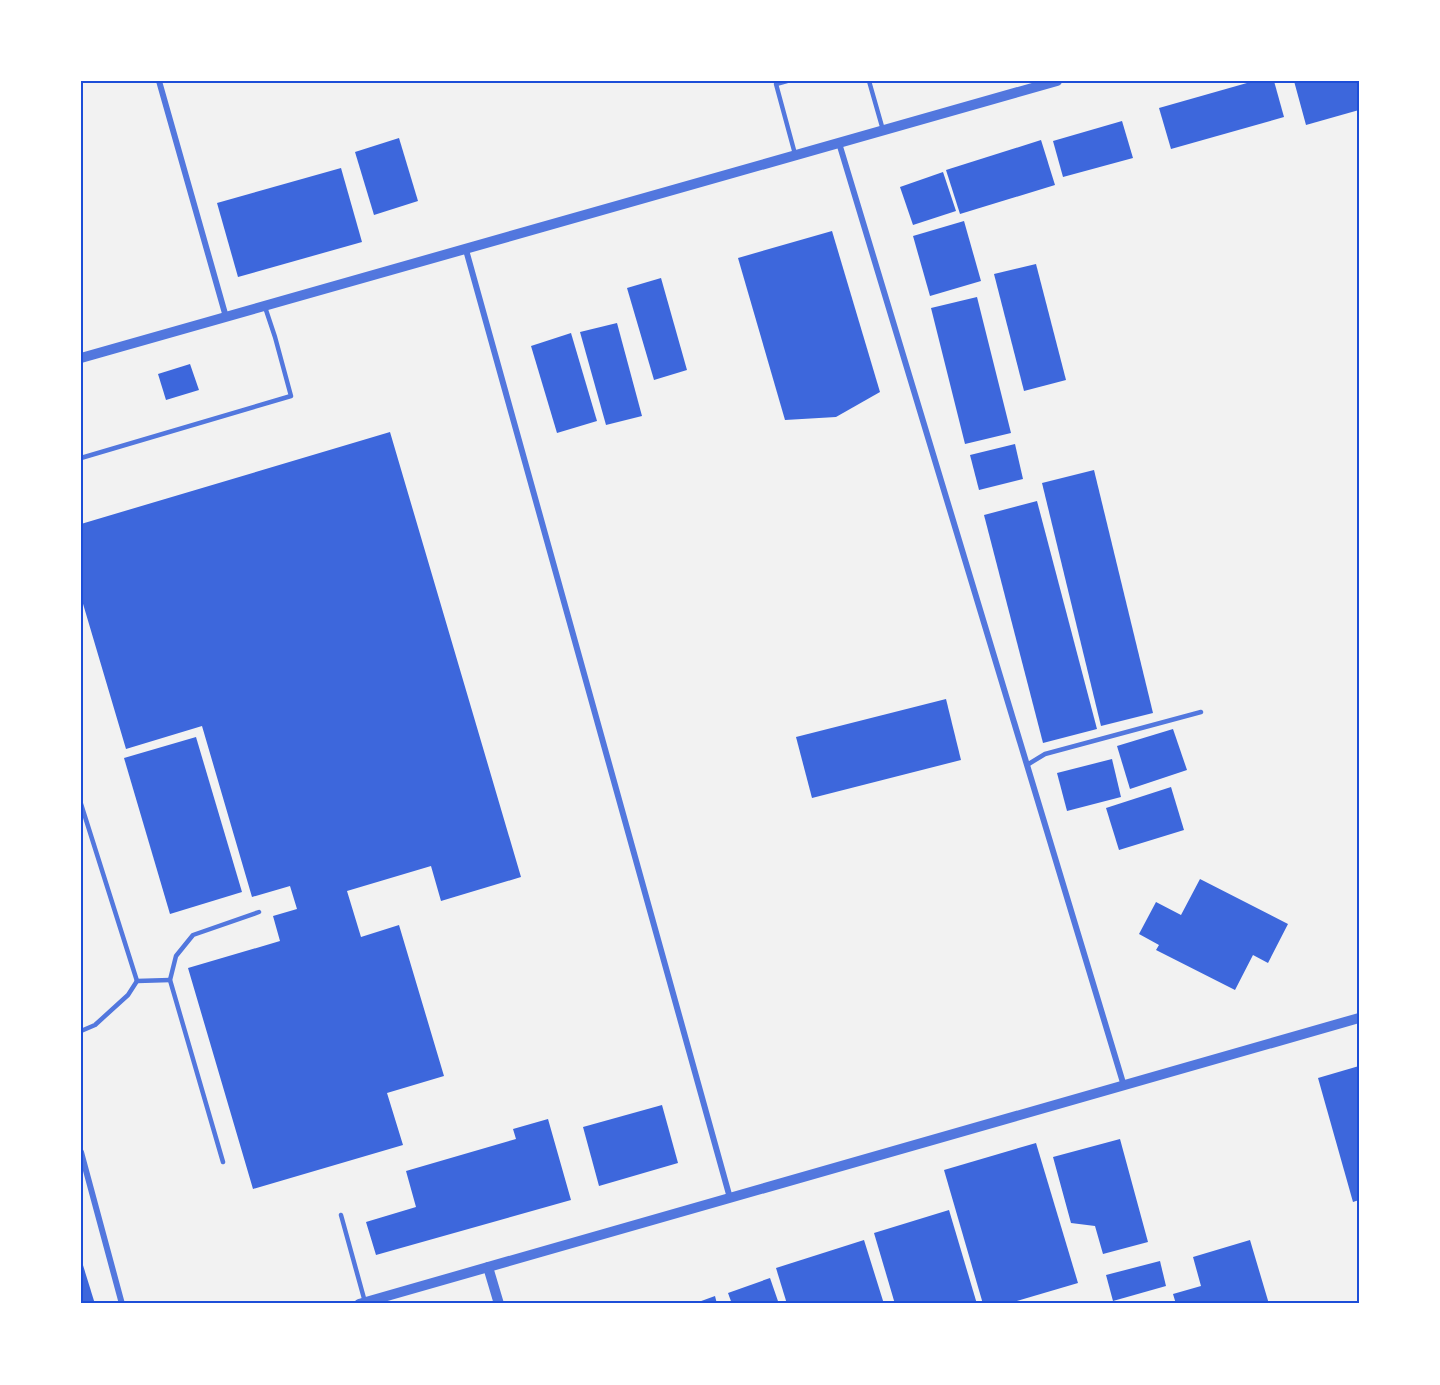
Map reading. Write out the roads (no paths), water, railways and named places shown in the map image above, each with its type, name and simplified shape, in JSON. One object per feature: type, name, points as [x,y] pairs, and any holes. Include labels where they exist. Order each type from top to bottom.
[{"type":"street","points":[[159,81],[226,318]]},
{"type":"street","points":[[81,358],[1057,81]]},
{"type":"street","points":[[839,143],[1124,1086]]},
{"type":"street","points":[[466,250],[730,1198]]},
{"type":"street","points":[[362,1303],[1359,1018]]},
{"type":"street","points":[[81,1152],[122,1304]]},
{"type":"street","points":[[488,1267],[499,1304]]},
{"type":"lane","points":[[788,81],[776,84],[796,156]]},
{"type":"lane","points":[[869,81],[883,130]]},
{"type":"lane","points":[[81,459],[291,396],[265,307]]},
{"type":"lane","points":[[1027,765],[1045,754],[1201,712]]},
{"type":"lane","points":[[81,804],[137,981]]},
{"type":"lane","points":[[223,1162],[170,980],[176,956],[193,935],[259,912]]},
{"type":"lane","points":[[137,981],[170,980]]},
{"type":"lane","points":[[81,1030],[95,1025],[128,995],[137,981]]},
{"type":"lane","points":[[341,1215],[362,1303]]}]
